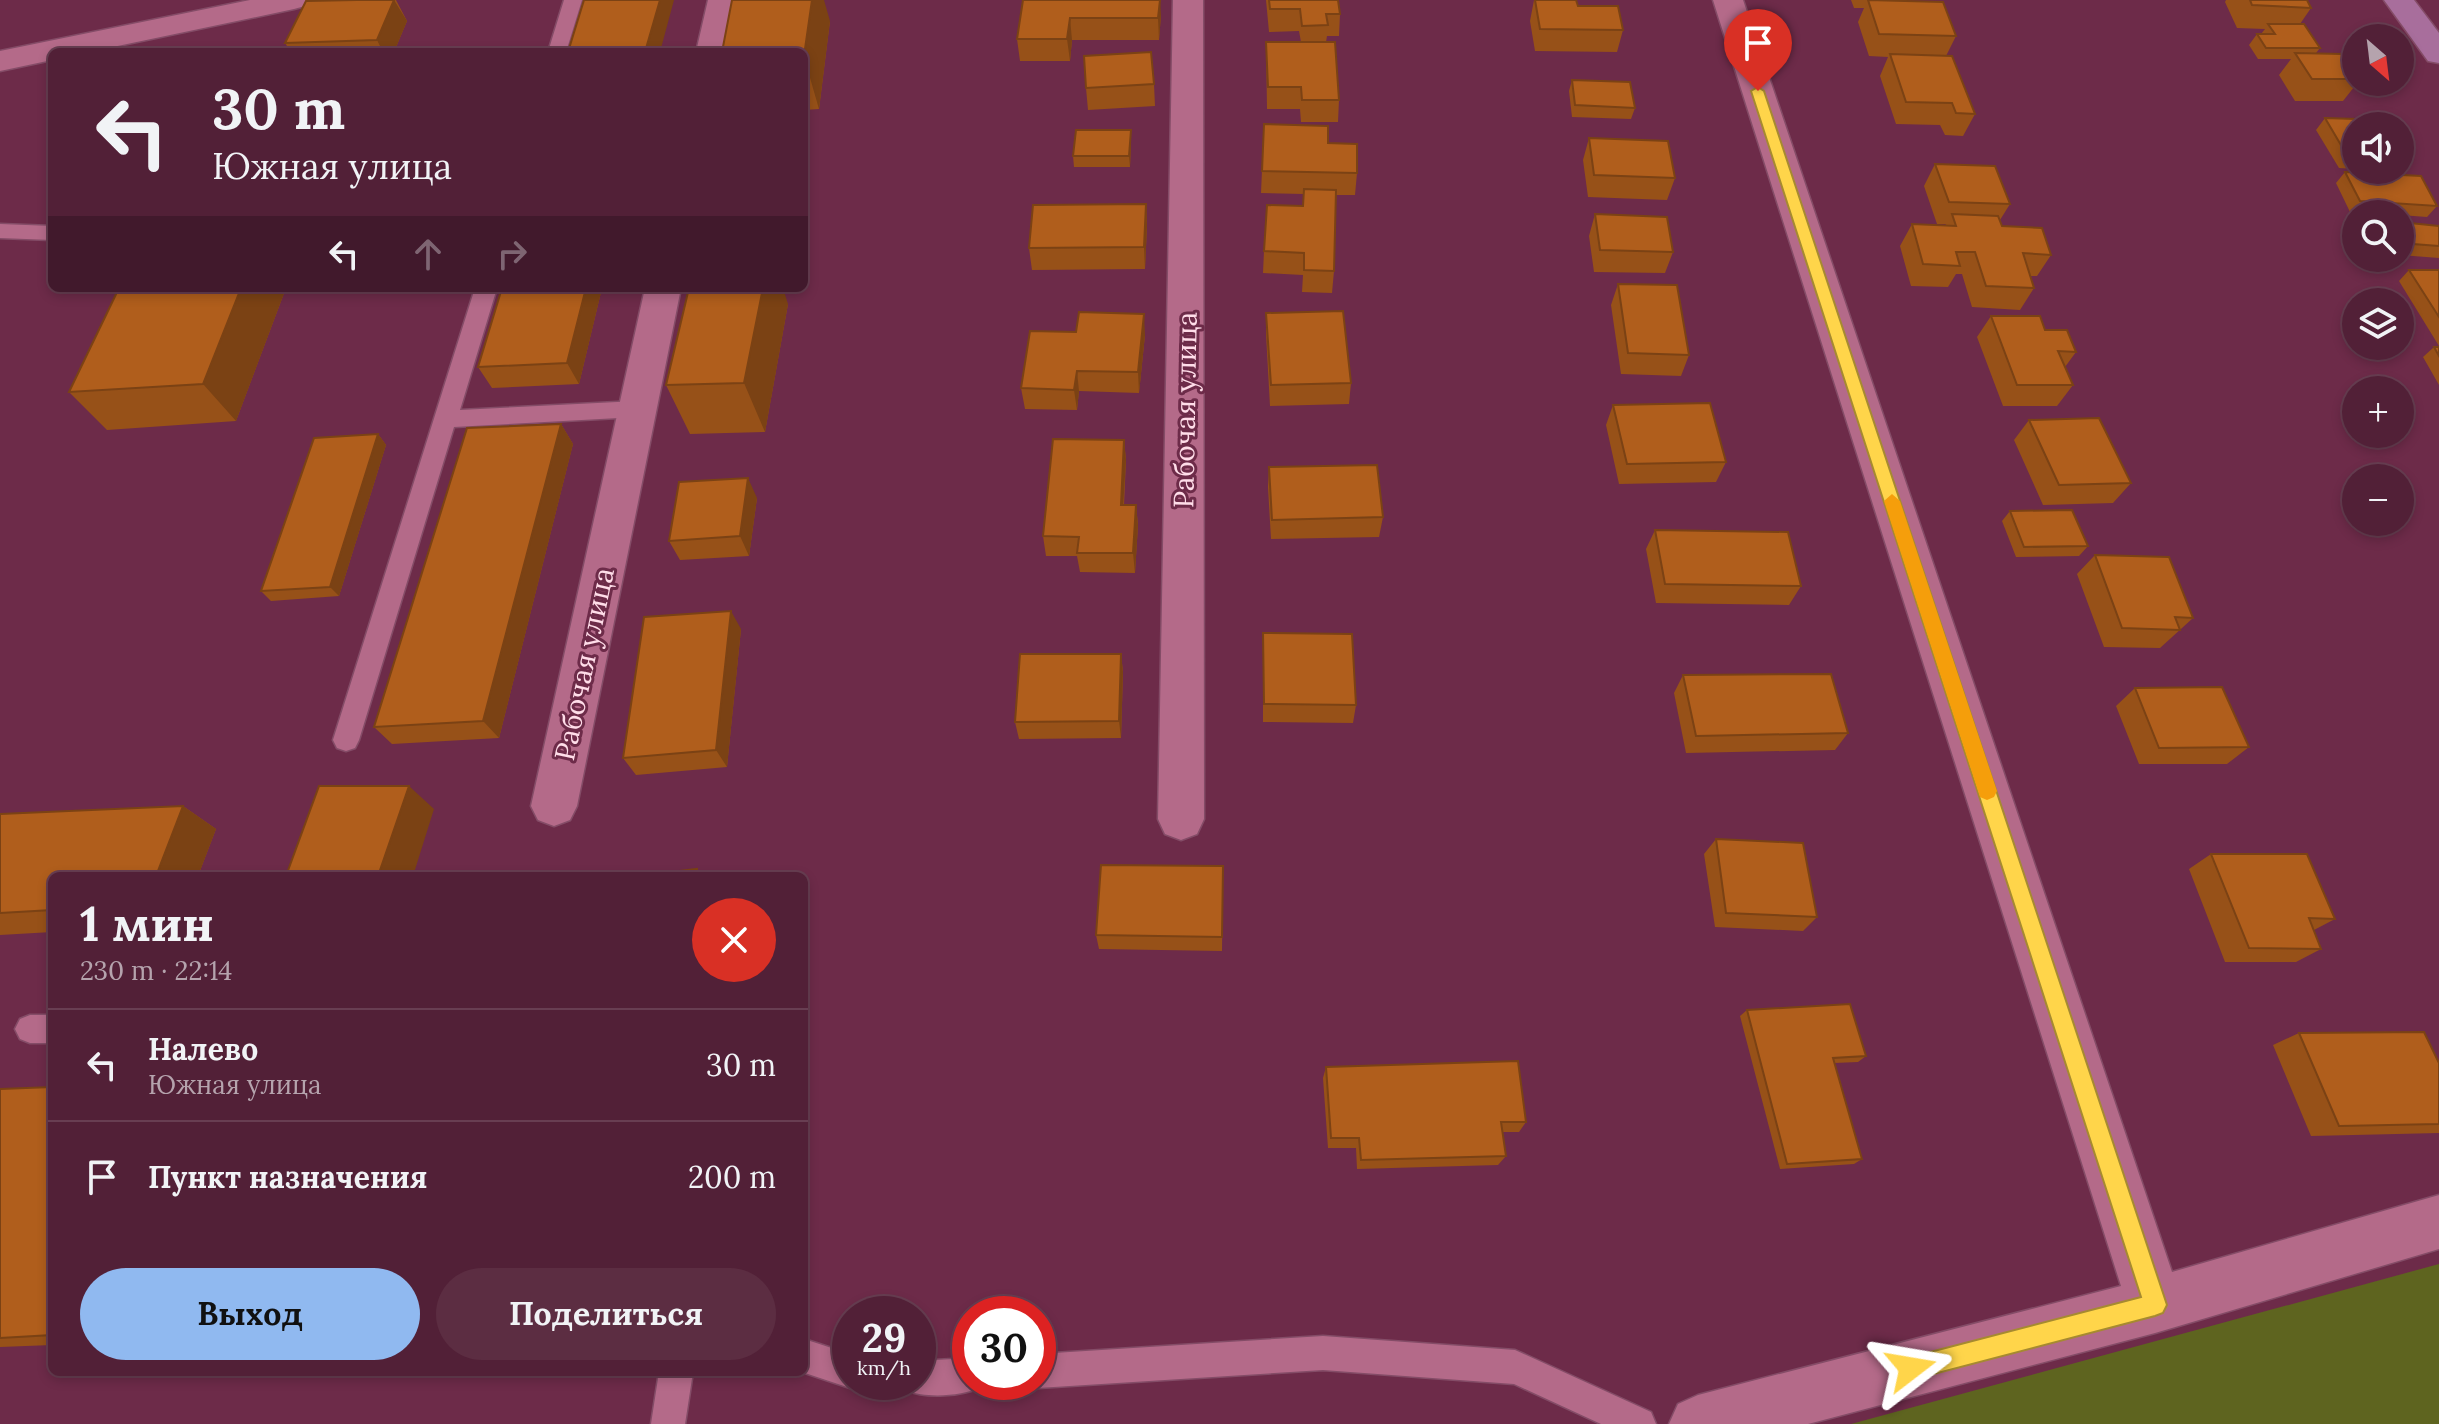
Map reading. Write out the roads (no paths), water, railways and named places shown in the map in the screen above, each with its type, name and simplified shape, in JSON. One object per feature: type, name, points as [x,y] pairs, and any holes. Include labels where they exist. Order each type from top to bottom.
[{"type":"main road","points":[[2399,0],[2436,45]]},
{"type":"street","points":[[63,48],[294,0]]},
{"type":"street","points":[[713,48],[723,0]]},
{"type":"street","name":"Рабочая улица","points":[[1181,819],[1188,0]]},
{"type":"street","points":[[1728,0],[2155,1305]]},
{"type":"street","points":[[0,61],[48,51]]},
{"type":"street","name":"Рабочая улица","points":[[554,806],[662,292]]},
{"type":"street","points":[[1698,1424],[2155,1305],[2439,1222]]},
{"type":"lane","points":[[558,48],[573,0]]},
{"type":"lane","points":[[0,231],[48,233]]},
{"type":"lane","points":[[346,740],[485,292]]},
{"type":"lane","points":[[447,419],[637,409]]},
{"type":"lane","points":[[1056,1370],[1323,1353],[1515,1367],[1639,1424]]},
{"type":"lane","points":[[808,1357],[832,1365]]},
{"type":"lane","points":[[668,1424],[675,1376]]}]
